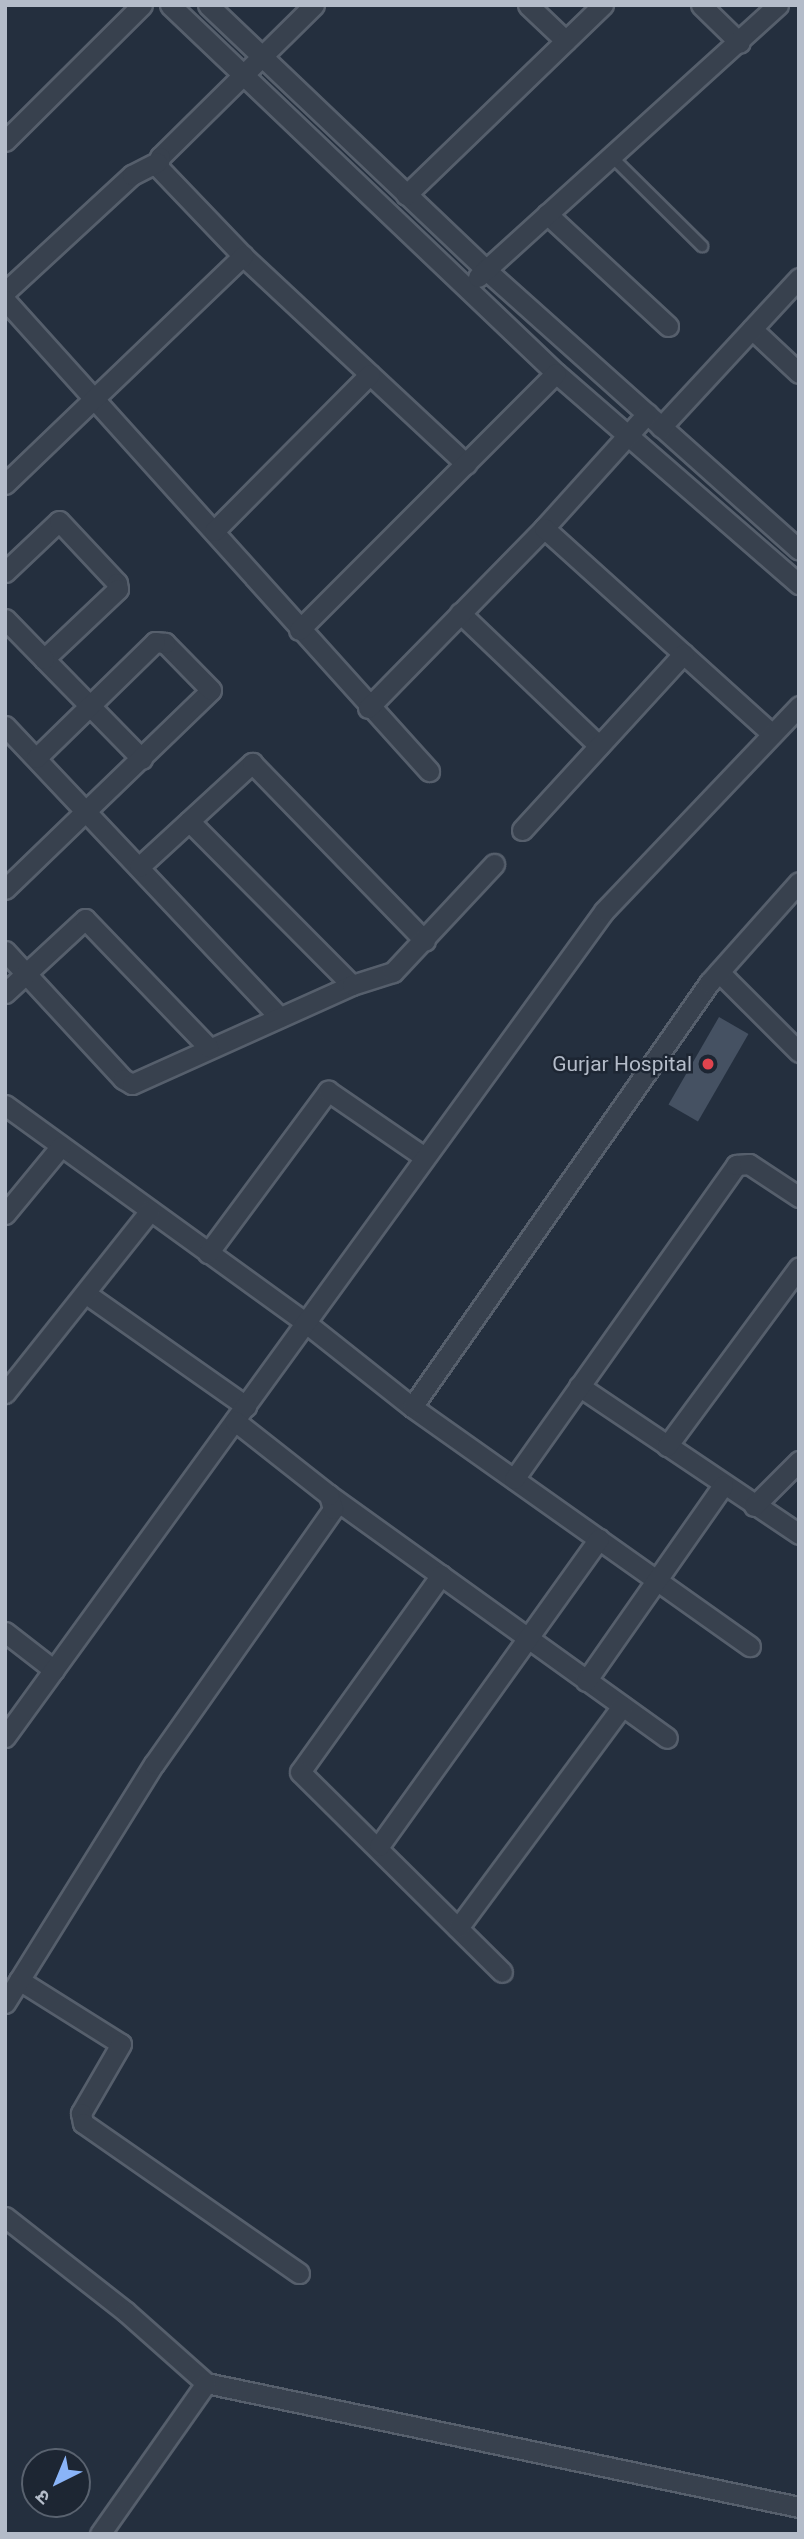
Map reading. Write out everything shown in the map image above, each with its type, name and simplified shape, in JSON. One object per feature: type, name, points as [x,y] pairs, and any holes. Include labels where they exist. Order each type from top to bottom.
[{"type":"street","points":[[5,141],[142,5]]},
{"type":"street","points":[[170,5],[242,77],[556,373],[799,584]]},
{"type":"street","points":[[208,5],[485,270],[799,550]]},
{"type":"street","points":[[5,292],[132,175],[157,162],[314,5]]},
{"type":"street","points":[[528,5],[566,41]]},
{"type":"street","points":[[406,195],[603,5]]},
{"type":"street","points":[[701,5],[740,43]]},
{"type":"street","points":[[466,288],[740,43],[778,5]]},
{"type":"street","points":[[157,162],[243,256],[466,464]]},
{"type":"street","points":[[547,214],[668,326]]},
{"type":"street","points":[[5,484],[243,256]]},
{"type":"street","points":[[368,708],[544,527],[627,437],[654,421],[752,329],[799,278]]},
{"type":"street","points":[[5,300],[214,531],[368,708],[429,771]]},
{"type":"street","points":[[752,329],[799,373]]},
{"type":"street","points":[[299,630],[556,373]]},
{"type":"street","points":[[214,531],[370,374]]},
{"type":"street","points":[[5,572],[59,521],[119,587],[44,659]]},
{"type":"street","points":[[544,527],[772,734]]},
{"type":"street","points":[[460,613],[598,746]]},
{"type":"street","points":[[5,619],[142,759]]},
{"type":"street","points":[[5,889],[211,693],[160,640],[36,758]]},
{"type":"street","points":[[522,830],[683,653]]},
{"type":"street","points":[[5,1737],[306,1323],[423,1156],[604,911],[799,706]]},
{"type":"street","points":[[5,726],[279,1017]]},
{"type":"street","points":[[139,867],[247,765],[258,765],[425,941]]},
{"type":"street","points":[[189,821],[352,985]]},
{"type":"street","points":[[5,951],[127,1082],[138,1082],[208,1047],[352,985],[393,972],[425,941],[494,864]]},
{"type":"street","points":[[412,1407],[719,972],[799,881]]},
{"type":"street","points":[[5,993],[80,922],[92,921],[208,1047]]},
{"type":"street","points":[[719,972],[799,1052]]},
{"type":"street","points":[[208,1253],[328,1091],[423,1156]]},
{"type":"street","points":[[5,1105],[306,1323],[412,1407],[750,1646]]},
{"type":"street","points":[[5,1214],[61,1146]]},
{"type":"street","points":[[514,1479],[736,1165],[749,1164],[799,1197]]},
{"type":"street","points":[[5,1393],[150,1211]]},
{"type":"street","points":[[667,1446],[799,1267]]},
{"type":"street","points":[[85,1293],[241,1413],[329,1495],[667,1738]]},
{"type":"street","points":[[579,1386],[799,1534]]},
{"type":"street","points":[[754,1506],[799,1461]]},
{"type":"street","points":[[586,1681],[723,1485]]},
{"type":"street","points":[[5,2003],[154,1765],[333,1509],[329,1495]]},
{"type":"street","points":[[379,1846],[599,1539]]},
{"type":"street","points":[[440,1575],[300,1772],[379,1846],[502,1972]]},
{"type":"street","points":[[5,1632],[54,1670]]},
{"type":"street","points":[[458,1928],[622,1706]]},
{"type":"street","points":[[19,1980],[121,2044],[81,2113],[83,2123],[299,2273]]},
{"type":"street","points":[[5,2217],[126,2312],[206,2383],[799,2507]]},
{"type":"street","points":[[100,2534],[206,2383]]},
{"type":"lane","points":[[612,157],[702,246]]},
{"type":"building","points":[[719,1017],[748,1034],[698,1121],[668,1104]]},
{"type":"place","name":"Gurjar Hospital","points":[[708,1064]]}]
